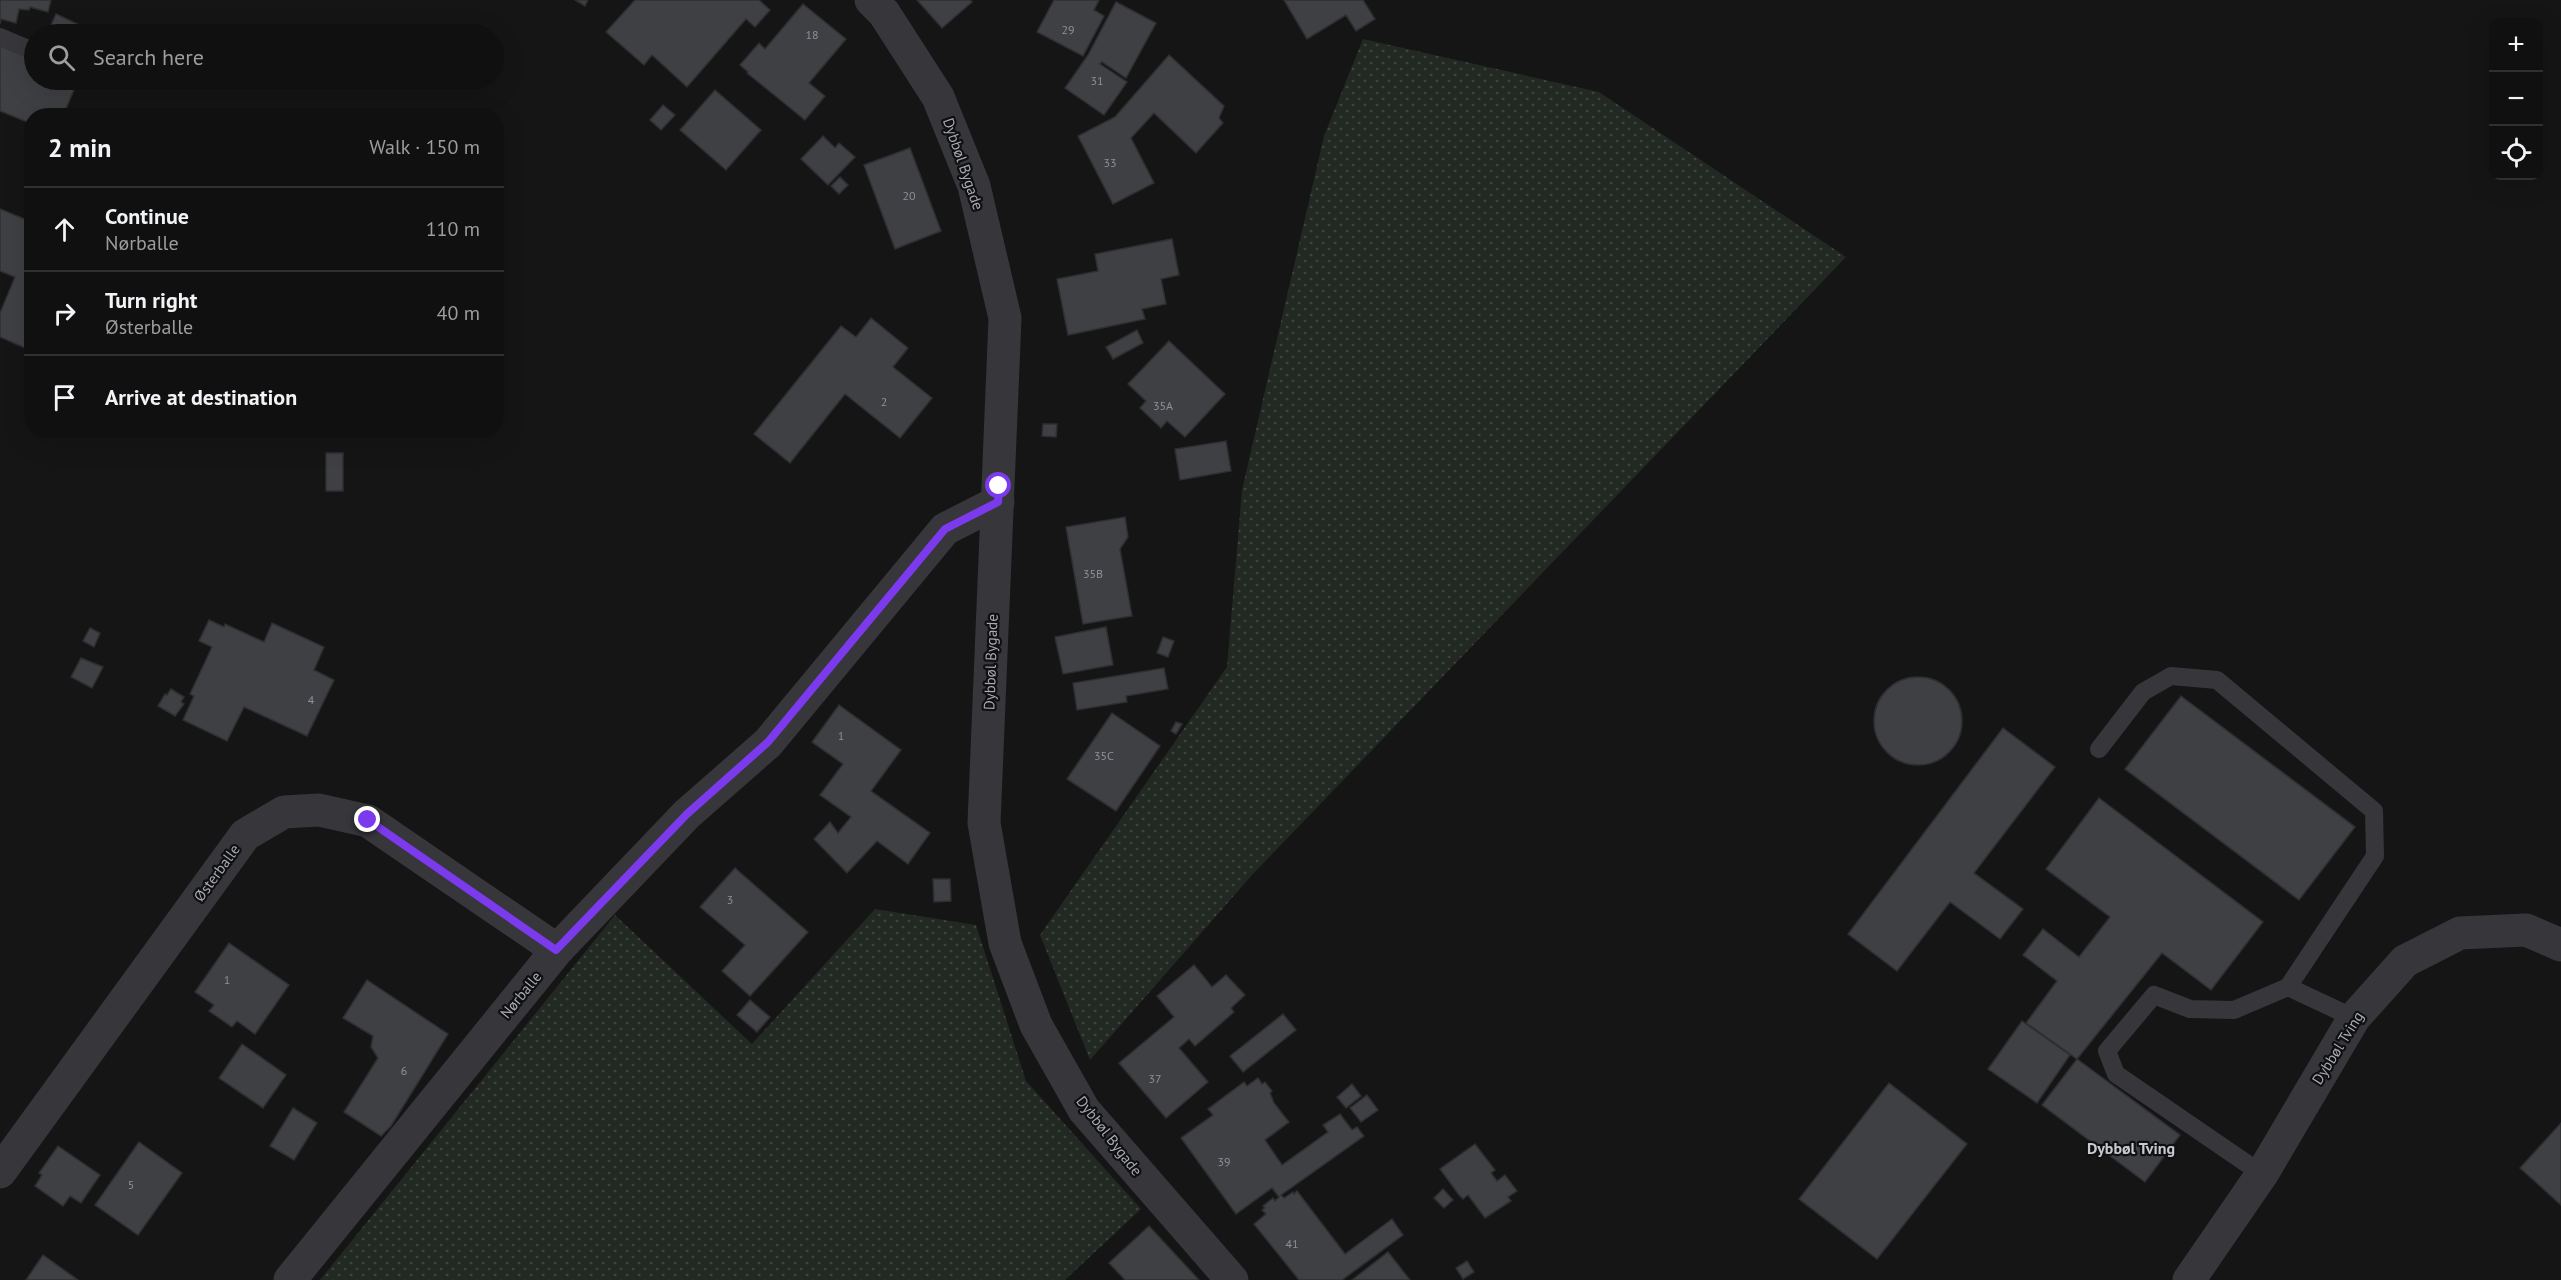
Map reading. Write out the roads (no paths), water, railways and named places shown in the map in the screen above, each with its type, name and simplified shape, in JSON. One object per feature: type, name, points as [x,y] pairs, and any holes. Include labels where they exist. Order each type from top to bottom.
[{"type":"street","name":"Dybbøl Bygade","points":[[871,0],[884,13],[938,97],[974,186],[1005,318],[984,823],[1005,943],[1036,1025],[1084,1110],[1232,1280]]},
{"type":"street","name":"Nørballe","points":[[290,1280],[556,950],[687,814],[768,742],[945,529],[998,502]]},
{"type":"street","name":"Østerballe","points":[[0,1172],[245,835],[284,813],[319,810],[368,820],[556,950]]},
{"type":"street","name":"Dybbøl Tving","points":[[2189,1280],[2262,1174],[2354,1018],[2404,962],[2460,933],[2526,930],[2561,945]]},
{"type":"lane","points":[[0,37],[24,47]]},
{"type":"lane","points":[[2099,749],[2143,692],[2170,676],[2217,680],[2374,811],[2375,856],[2288,987],[2234,1010],[2190,1010],[2154,995],[2107,1051],[2116,1074],[2262,1174]]},
{"type":"lane","points":[[2288,987],[2354,1018]]},
{"type":"district","name":"Dybbøl Tving","points":[[2131,1148]]}]
